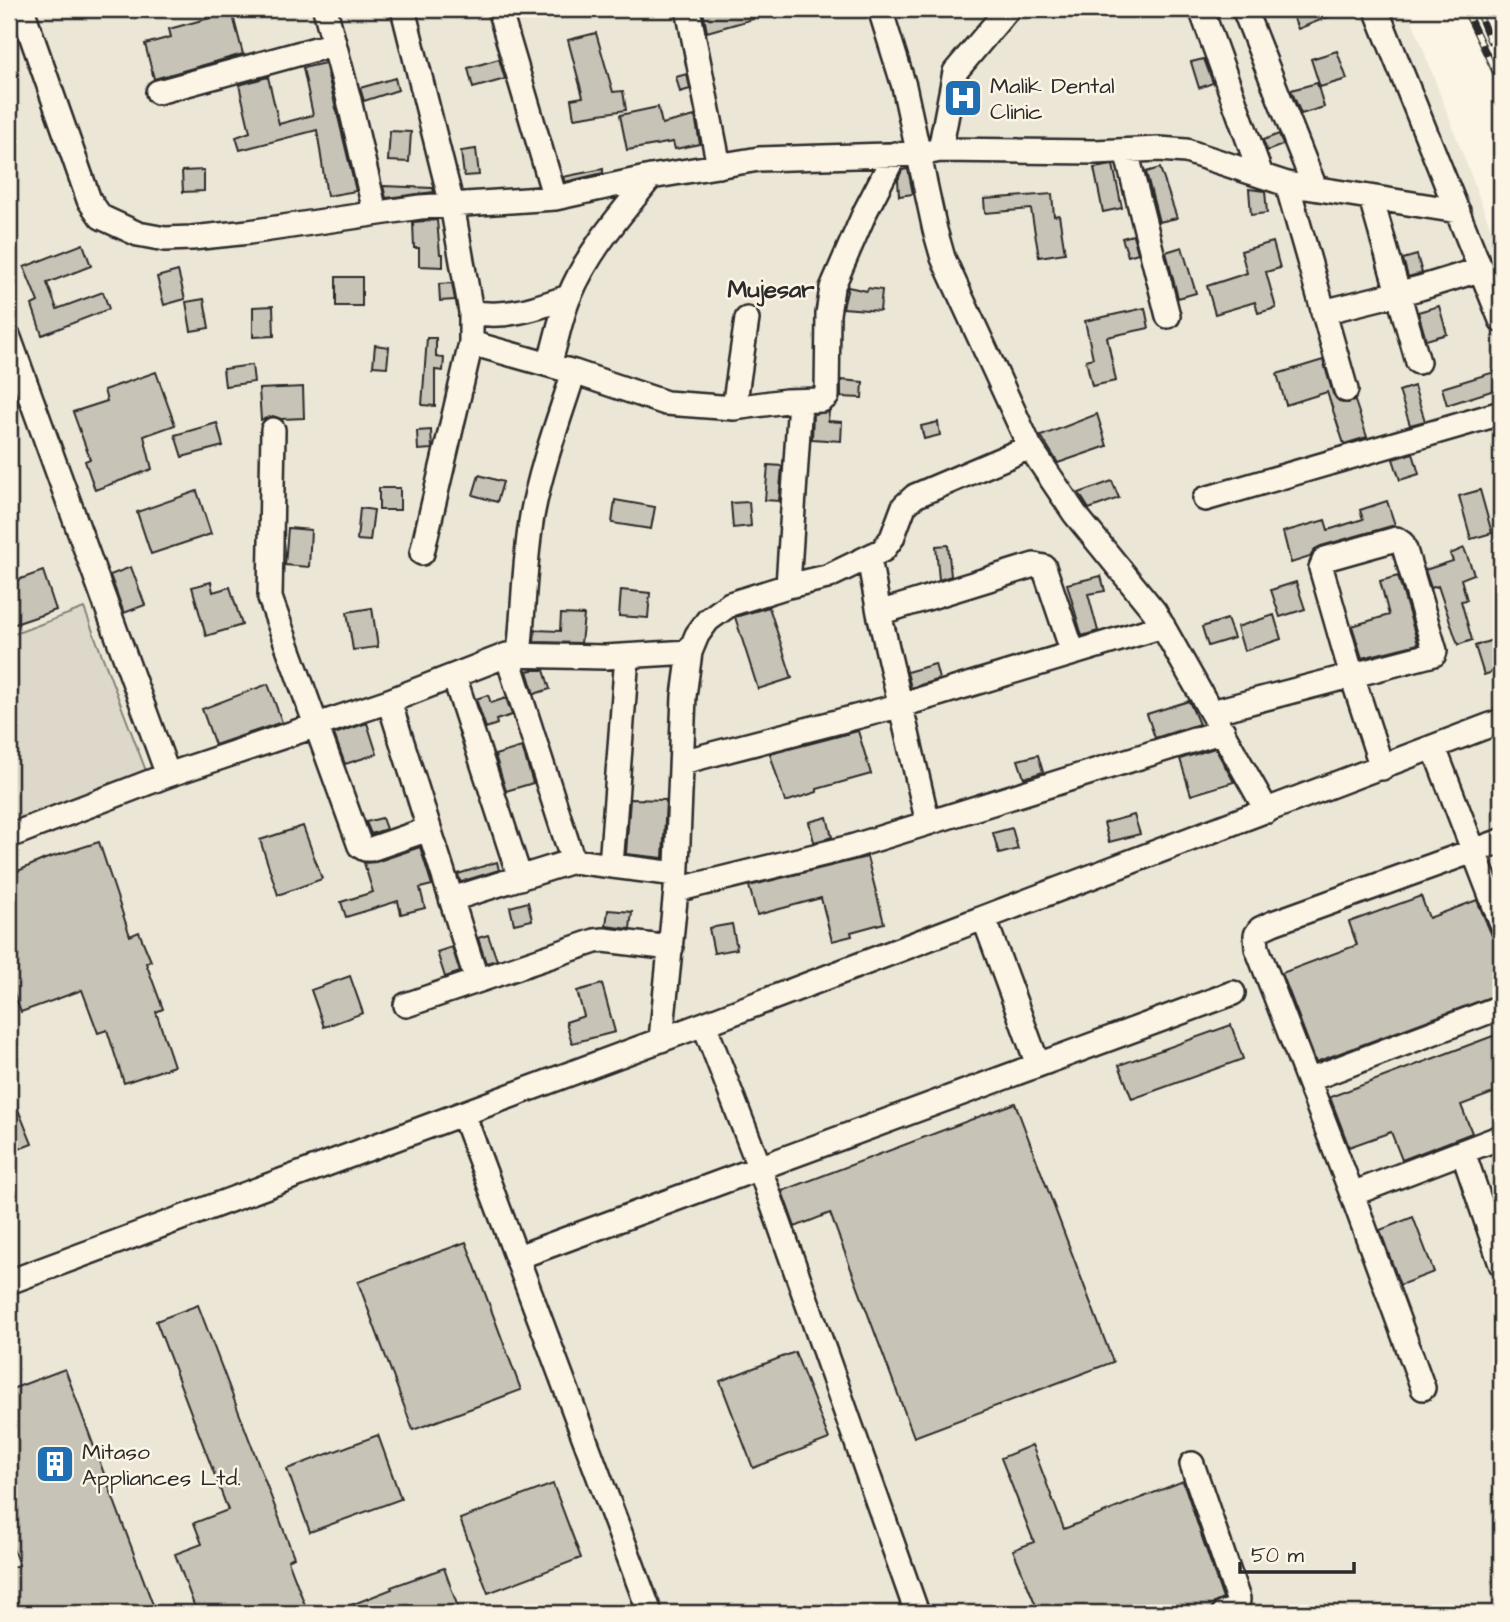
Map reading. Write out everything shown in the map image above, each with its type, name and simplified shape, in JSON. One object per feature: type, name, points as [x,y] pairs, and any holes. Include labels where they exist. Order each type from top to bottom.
[{"type":"street","points":[[22,9],[89,200],[101,217],[138,234],[165,239],[249,233],[375,212],[555,198],[651,177],[759,159],[930,152],[1159,149],[1186,151],[1287,184],[1458,211]]},
{"type":"street","points":[[325,9],[375,212]]},
{"type":"street","points":[[403,9],[452,205],[471,312],[471,343],[422,553]]},
{"type":"street","points":[[503,9],[555,198]]},
{"type":"street","points":[[688,9],[719,166]]},
{"type":"street","points":[[880,9],[904,86],[930,152],[935,230],[943,258],[1030,447],[1075,514],[1154,611],[1267,811]]},
{"type":"street","points":[[930,152],[955,72],[1008,9]]},
{"type":"street","points":[[1201,9],[1261,175]]},
{"type":"street","points":[[1244,9],[1315,188]]},
{"type":"street","points":[[1376,9],[1501,320]]},
{"type":"street","points":[[158,92],[334,44]]},
{"type":"street","points":[[1126,151],[1168,316]]},
{"type":"street","points":[[471,343],[574,372],[666,403],[734,408],[772,402],[822,400],[827,396],[828,314],[832,288],[865,212],[895,154]]},
{"type":"street","points":[[550,365],[568,297],[601,238],[651,177]]},
{"type":"street","points":[[1287,184],[1346,390]]},
{"type":"street","points":[[1371,198],[1418,362]]},
{"type":"street","points":[[1324,312],[1482,269]]},
{"type":"street","points":[[471,312],[488,316],[506,315],[568,297]]},
{"type":"street","points":[[734,408],[747,320]]},
{"type":"street","points":[[9,338],[168,775]]},
{"type":"street","points":[[573,861],[513,655],[532,515],[574,372]]},
{"type":"street","points":[[788,586],[800,401]]},
{"type":"street","points":[[1205,499],[1501,413]]},
{"type":"street","points":[[273,430],[270,598],[359,846],[371,849],[429,829]]},
{"type":"street","points":[[661,1040],[676,882],[684,696],[690,652],[697,635],[708,620],[730,604],[827,577],[869,558],[889,544],[904,506],[915,496],[1030,447]]},
{"type":"street","points":[[452,899],[573,861],[611,865],[676,882],[851,847],[928,823],[1352,676],[1431,656],[1435,652],[1405,550],[1396,538],[1325,559],[1321,564],[1352,676],[1382,768]]},
{"type":"street","points":[[869,558],[928,823]]},
{"type":"street","points":[[879,612],[1040,565],[1044,567],[1073,653]]},
{"type":"street","points":[[682,762],[902,705],[1163,626]]},
{"type":"street","points":[[9,836],[168,775],[389,701],[513,655],[627,656],[690,652]]},
{"type":"street","points":[[611,865],[627,656]]},
{"type":"street","points":[[454,676],[520,878]]},
{"type":"street","points":[[389,701],[477,981]]},
{"type":"street","points":[[9,1282],[704,1024],[1501,722]]},
{"type":"street","points":[[1434,748],[1501,922]]},
{"type":"street","points":[[1423,1388],[1260,955],[1256,935],[1273,923],[1501,841]]},
{"type":"street","points":[[984,918],[1038,1065]]},
{"type":"street","points":[[406,1005],[595,941],[671,948]]},
{"type":"street","points":[[517,1257],[1234,993]]},
{"type":"street","points":[[1308,1080],[1501,1007]]},
{"type":"street","points":[[704,1024],[760,1169],[917,1613]]},
{"type":"street","points":[[463,1114],[650,1613]]},
{"type":"street","points":[[1352,1194],[1501,1137]]},
{"type":"street","points":[[1463,1152],[1501,1264]]},
{"type":"street","points":[[1192,1464],[1238,1599],[1237,1609],[1224,1613]]},
{"type":"shaded area","points":[[9,9],[1408,9],[1501,255],[1501,1613],[9,1613]]},
{"type":"shaded area","points":[[84,608],[146,771],[9,823],[9,636]]},
{"type":"building","points":[[750,9],[753,19],[707,32],[703,11]]},
{"type":"building","points":[[1290,9],[1348,9],[1298,29]]},
{"type":"building","points":[[232,12],[243,54],[154,79],[145,44],[171,37],[169,29]]},
{"type":"building","points":[[596,33],[613,92],[623,91],[626,110],[574,118],[571,99],[583,97],[568,40]]},
{"type":"building","points":[[1337,51],[1347,79],[1320,87],[1311,59]]},
{"type":"building","points":[[499,59],[505,79],[473,88],[468,68]]},
{"type":"building","points":[[1204,59],[1213,83],[1199,88],[1191,62]]},
{"type":"building","points":[[325,63],[356,191],[327,196],[317,130],[240,150],[236,137],[250,132],[239,85],[268,77],[279,124],[313,115],[303,68]]},
{"type":"building","points":[[687,74],[690,89],[680,92],[676,77]]},
{"type":"building","points":[[395,78],[398,90],[364,101],[360,88]]},
{"type":"building","points":[[1317,83],[1324,107],[1301,114],[1291,90]]},
{"type":"building","points":[[658,107],[662,124],[695,116],[700,144],[675,149],[673,142],[627,150],[620,115]]},
{"type":"building","points":[[390,131],[411,132],[409,162],[388,161]]},
{"type":"building","points":[[1279,134],[1283,145],[1267,151],[1263,140]]},
{"type":"building","points":[[476,149],[479,175],[464,176],[461,151]]},
{"type":"building","points":[[1113,165],[1122,208],[1103,212],[1094,168]]},
{"type":"building","points":[[1160,168],[1177,218],[1159,222],[1146,172]]},
{"type":"building","points":[[603,169],[603,173],[565,182],[563,177]]},
{"type":"building","points":[[908,169],[913,194],[899,196],[898,180],[902,170]]},
{"type":"building","points":[[204,170],[204,191],[183,192],[182,171]]},
{"type":"building","points":[[383,186],[433,188],[434,192],[386,198]]},
{"type":"building","points":[[1249,189],[1265,191],[1267,213],[1251,215]]},
{"type":"building","points":[[1052,194],[1054,216],[1059,215],[1065,253],[1039,257],[1031,209],[985,213],[984,199]]},
{"type":"building","points":[[437,220],[443,267],[419,266],[419,248],[414,248],[413,222]]},
{"type":"building","points":[[1133,235],[1138,253],[1128,256],[1122,238]]},
{"type":"building","points":[[1273,242],[1280,268],[1266,272],[1276,308],[1258,313],[1255,302],[1215,314],[1207,286],[1247,273],[1241,251]]},
{"type":"building","points":[[83,244],[91,266],[47,283],[57,309],[103,292],[109,309],[42,335],[32,305],[38,302],[24,267]]},
{"type":"building","points":[[1182,247],[1196,293],[1178,298],[1166,252]]},
{"type":"building","points":[[1417,255],[1422,273],[1408,277],[1403,259]]},
{"type":"building","points":[[178,271],[185,299],[164,305],[157,277]]},
{"type":"building","points":[[336,277],[362,277],[362,306],[336,306]]},
{"type":"building","points":[[452,283],[455,300],[440,301],[439,284]]},
{"type":"building","points":[[848,287],[867,291],[868,288],[882,290],[880,311],[843,308]]},
{"type":"building","points":[[204,299],[209,328],[191,331],[186,302]]},
{"type":"building","points":[[273,306],[274,336],[253,337],[253,307]]},
{"type":"building","points":[[1439,306],[1447,334],[1426,340],[1418,312]]},
{"type":"building","points":[[1145,308],[1149,328],[1107,337],[1116,381],[1092,386],[1086,360],[1093,358],[1085,321]]},
{"type":"building","points":[[427,338],[436,338],[436,357],[444,358],[443,371],[435,370],[435,406],[422,405]]},
{"type":"building","points":[[375,345],[389,347],[387,367],[373,366]]},
{"type":"building","points":[[1323,360],[1333,394],[1342,403],[1355,401],[1367,437],[1344,444],[1327,392],[1286,405],[1277,374]]},
{"type":"building","points":[[252,365],[254,382],[225,386],[223,369]]},
{"type":"building","points":[[1501,370],[1501,388],[1447,405],[1442,388]]},
{"type":"building","points":[[156,372],[175,425],[144,436],[152,469],[95,490],[85,461],[90,459],[73,412],[107,401],[104,390]]},
{"type":"building","points":[[841,380],[863,382],[862,398],[841,397]]},
{"type":"building","points":[[1414,386],[1425,421],[1410,425],[1399,391]]},
{"type":"building","points":[[303,387],[304,418],[281,419],[273,416],[261,420],[259,389]]},
{"type":"building","points":[[829,412],[828,421],[842,422],[841,441],[812,439],[813,414]]},
{"type":"building","points":[[1097,414],[1107,446],[1058,463],[1041,436]]},
{"type":"building","points":[[938,422],[940,435],[924,439],[921,426]]},
{"type":"building","points":[[217,423],[223,446],[182,457],[175,435]]},
{"type":"building","points":[[431,430],[432,449],[418,450],[417,431]]},
{"type":"building","points":[[1413,453],[1419,474],[1400,480],[1393,459]]},
{"type":"building","points":[[768,465],[782,466],[779,501],[765,500]]},
{"type":"building","points":[[479,475],[503,482],[497,502],[473,495]]},
{"type":"building","points":[[1112,481],[1119,498],[1089,509],[1079,493]]},
{"type":"building","points":[[379,488],[400,488],[400,510],[379,510]]},
{"type":"building","points":[[1480,490],[1492,533],[1471,539],[1459,496]]},
{"type":"building","points":[[197,491],[211,534],[151,554],[137,512]]},
{"type":"building","points":[[615,500],[655,507],[651,529],[612,523]]},
{"type":"building","points":[[1387,501],[1395,525],[1321,546],[1315,549],[1310,557],[1291,563],[1283,532],[1325,520],[1328,530],[1363,519],[1360,510]]},
{"type":"building","points":[[749,502],[751,526],[733,528],[731,503]]},
{"type":"building","points":[[360,508],[374,510],[370,541],[357,540]]},
{"type":"building","points":[[288,528],[311,530],[309,567],[285,565]]},
{"type":"building","points":[[948,545],[951,576],[939,580],[936,546]]},
{"type":"building","points":[[1464,548],[1474,574],[1461,579],[1467,600],[1461,601],[1472,640],[1458,645],[1438,586],[1431,588],[1425,570],[1453,561],[1450,554]]},
{"type":"building","points":[[131,567],[145,605],[124,613],[110,575]]},
{"type":"building","points":[[43,571],[56,610],[9,626],[9,583]]},
{"type":"building","points":[[1101,576],[1105,591],[1088,594],[1098,631],[1082,636],[1067,584]]},
{"type":"building","points":[[1398,576],[1418,644],[1362,658],[1352,626],[1389,615],[1380,581]]},
{"type":"building","points":[[211,582],[213,592],[230,587],[242,625],[206,636],[192,587]]},
{"type":"building","points":[[1296,582],[1305,609],[1280,617],[1271,590]]},
{"type":"building","points":[[621,590],[650,593],[648,618],[619,616]]},
{"type":"building","points":[[769,607],[792,678],[758,689],[735,617]]},
{"type":"building","points":[[372,608],[378,647],[353,650],[347,612]]},
{"type":"building","points":[[561,614],[584,615],[581,643],[534,642],[535,630],[560,631]]},
{"type":"building","points":[[1274,615],[1281,639],[1244,651],[1237,627]]},
{"type":"building","points":[[1227,619],[1234,638],[1208,646],[1202,627]]},
{"type":"building","points":[[1501,637],[1501,669],[1484,675],[1475,646]]},
{"type":"building","points":[[935,664],[939,679],[911,688],[907,672]]},
{"type":"building","points":[[544,670],[550,689],[534,694],[527,671]]},
{"type":"building","points":[[268,684],[282,722],[215,745],[202,709]]},
{"type":"building","points":[[488,695],[491,703],[506,698],[512,715],[496,720],[497,724],[486,728],[476,699]]},
{"type":"building","points":[[1189,701],[1199,724],[1155,738],[1147,714]]},
{"type":"building","points":[[367,723],[377,754],[345,764],[334,734]]},
{"type":"building","points":[[858,731],[871,774],[817,789],[817,792],[785,802],[770,754]]},
{"type":"building","points":[[522,747],[533,783],[506,791],[495,755]]},
{"type":"building","points":[[1215,748],[1234,782],[1191,795],[1180,759]]},
{"type":"building","points":[[1038,755],[1043,772],[1024,778],[1018,760]]},
{"type":"building","points":[[630,799],[666,800],[663,858],[626,854]]},
{"type":"building","points":[[1134,815],[1140,834],[1109,842],[1104,823]]},
{"type":"building","points":[[827,817],[832,837],[814,842],[809,822]]},
{"type":"building","points":[[382,818],[386,829],[371,834],[366,822]]},
{"type":"building","points":[[303,826],[322,879],[278,895],[260,840]]},
{"type":"building","points":[[1012,828],[1018,849],[999,854],[993,833]]},
{"type":"building","points":[[99,842],[130,936],[139,932],[151,961],[146,963],[163,1009],[156,1012],[174,1066],[124,1083],[107,1030],[98,1033],[82,990],[21,1012],[9,979],[9,875],[45,859]]},
{"type":"building","points":[[420,847],[432,885],[420,888],[425,908],[401,914],[398,901],[346,917],[341,902],[373,892],[364,863],[376,862]]},
{"type":"building","points":[[867,857],[884,923],[851,932],[852,936],[832,941],[821,898],[757,915],[749,886]]},
{"type":"building","points":[[497,862],[499,870],[460,882],[458,874]]},
{"type":"building","points":[[1421,896],[1429,918],[1477,900],[1501,957],[1501,993],[1316,1062],[1282,973],[1357,945],[1349,922]]},
{"type":"building","points":[[528,902],[532,920],[514,924],[510,907]]},
{"type":"building","points":[[608,910],[632,912],[630,929],[606,926]]},
{"type":"building","points":[[732,924],[737,949],[714,953],[709,928]]},
{"type":"building","points":[[488,935],[497,960],[486,963],[478,938]]},
{"type":"building","points":[[452,947],[460,972],[445,977],[437,952]]},
{"type":"building","points":[[350,976],[363,1013],[324,1027],[311,990]]},
{"type":"building","points":[[602,984],[615,1032],[572,1043],[566,1022],[584,1016],[577,991]]},
{"type":"building","points":[[1231,1025],[1243,1059],[1132,1099],[1119,1065]]},
{"type":"building","points":[[1501,1033],[1501,1090],[1461,1105],[1472,1133],[1402,1160],[1391,1132],[1349,1147],[1330,1097]]},
{"type":"building","points":[[9,1087],[32,1144],[9,1153]]},
{"type":"building","points":[[1015,1103],[1113,1362],[914,1437],[830,1213],[795,1227],[782,1191]]},
{"type":"building","points":[[1413,1217],[1434,1272],[1400,1285],[1380,1230]]},
{"type":"building","points":[[466,1242],[521,1390],[413,1430],[358,1282]]},
{"type":"building","points":[[198,1305],[294,1557],[288,1560],[308,1613],[197,1613],[175,1554],[202,1544],[194,1523],[228,1510],[156,1321]]},
{"type":"building","points":[[795,1352],[829,1439],[753,1468],[720,1381]]},
{"type":"building","name":"Mitaso Appliances Ltd.","points":[[65,1369],[156,1613],[9,1613],[9,1568],[19,1565],[9,1538],[9,1390]]},
{"type":"building","points":[[378,1435],[401,1499],[310,1532],[287,1469]]},
{"type":"building","points":[[1032,1445],[1064,1529],[1183,1481],[1223,1599],[1214,1603],[1207,1613],[1039,1613],[1013,1550],[1034,1542],[1001,1458]]},
{"type":"building","points":[[553,1484],[581,1558],[488,1593],[460,1519]]},
{"type":"building","points":[[444,1568],[460,1613],[331,1613],[392,1589],[391,1587]]},
{"type":"railway","points":[[1465,9],[1501,84]]},
{"type":"railway","points":[[1477,9],[1490,41]]},
{"type":"place","name":"Malik Dental Clinic","points":[[963,98]]},
{"type":"place","name":"Mitaso Appliances Ltd.","points":[[55,1464]]},
{"type":"district","name":"Mujesar","points":[[771,289]]}]
